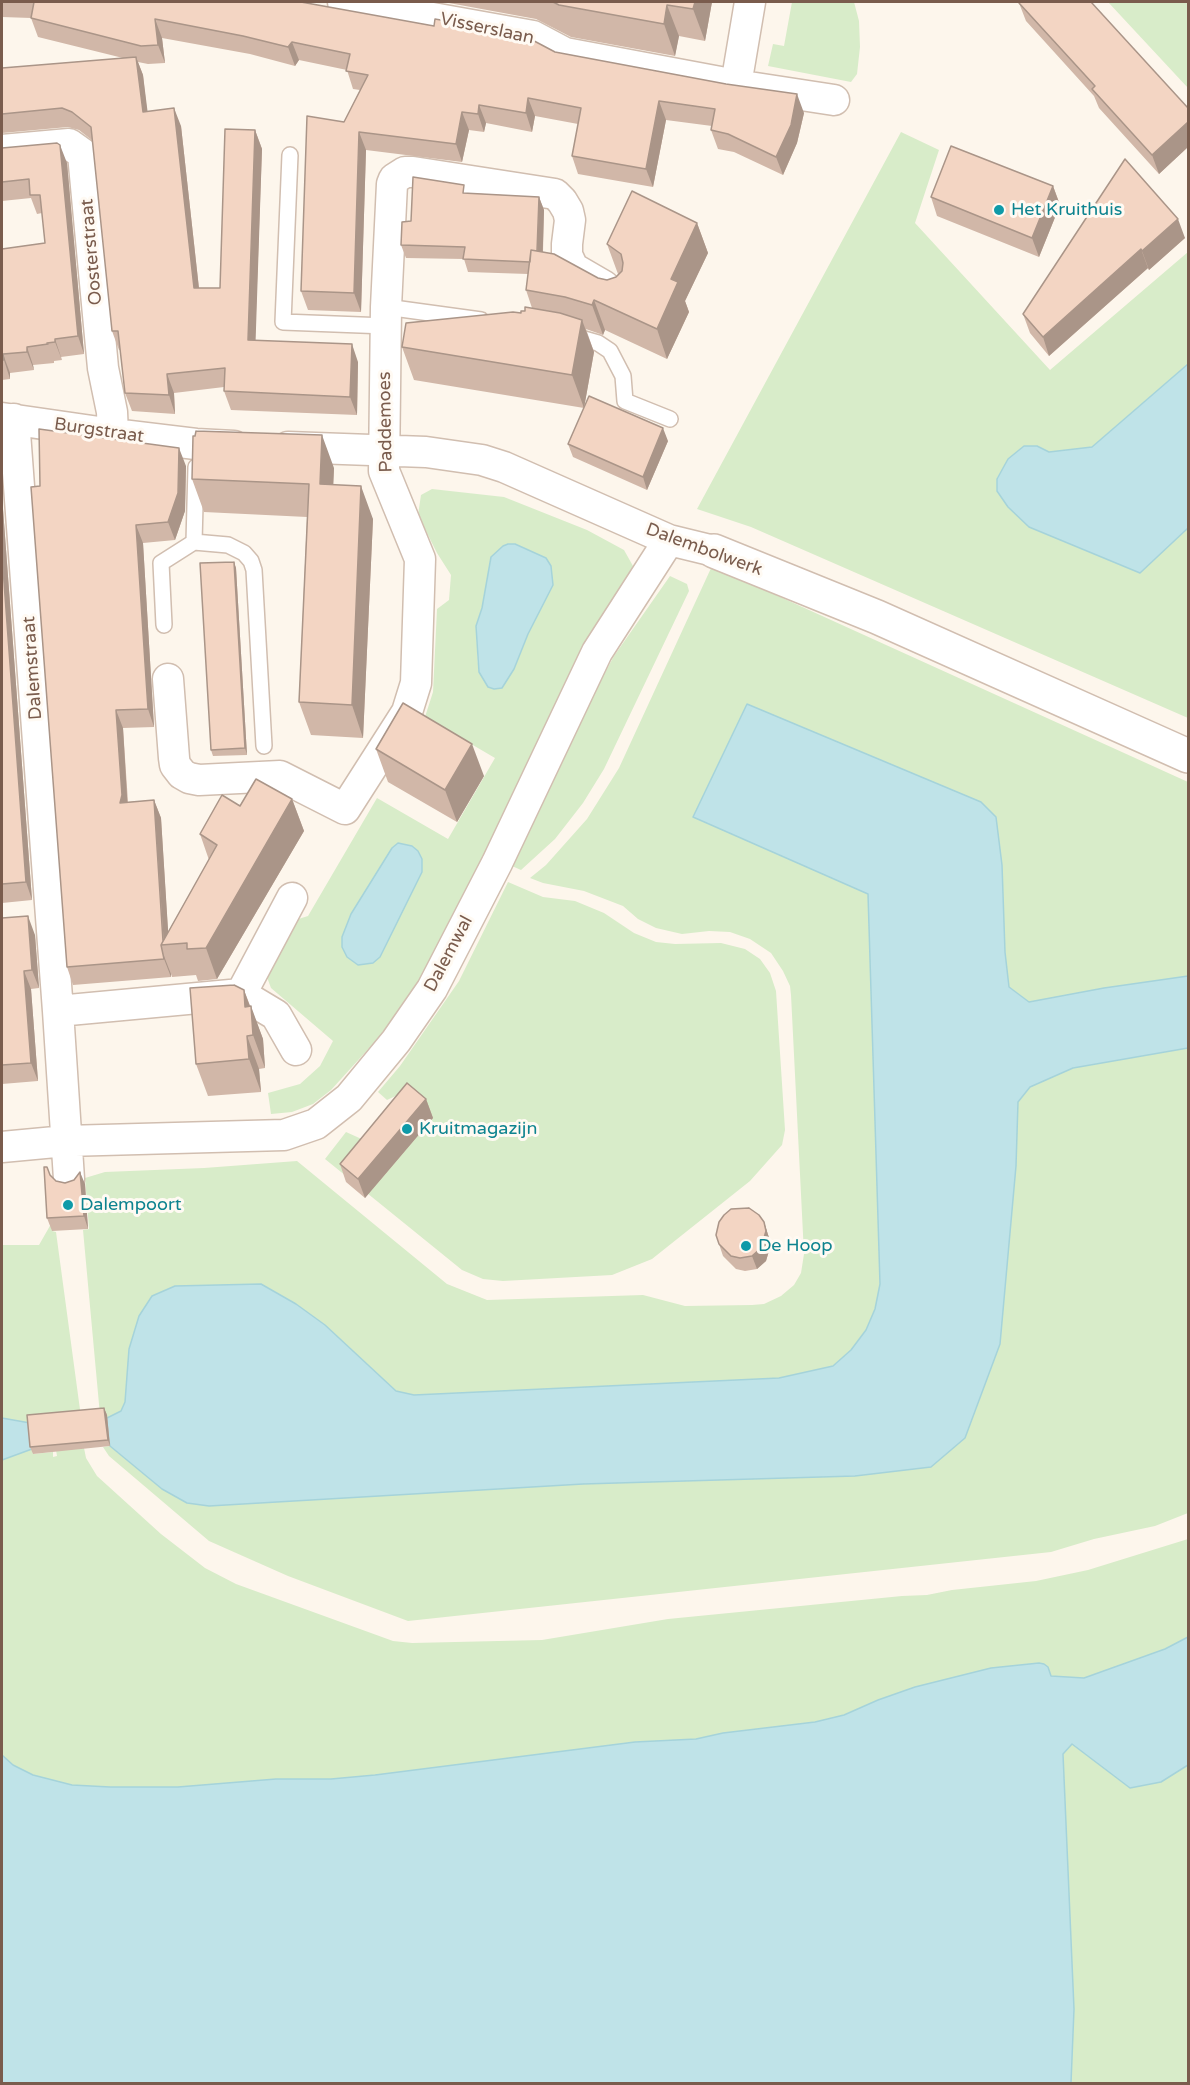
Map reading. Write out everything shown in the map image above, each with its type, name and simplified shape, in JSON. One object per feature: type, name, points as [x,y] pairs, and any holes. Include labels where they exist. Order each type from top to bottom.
[{"type":"street","points":[[736,85],[750,2]]},
{"type":"street","name":"Visserslaan","points":[[358,3],[533,36],[565,53],[736,85],[834,100]]},
{"type":"street","name":"Oosterstraat","points":[[2,150],[69,144],[83,154],[103,368],[112,412],[113,434]]},
{"type":"street","name":"Paddemoes","points":[[168,679],[175,765],[182,774],[199,780],[280,776],[345,809],[407,712],[416,683],[420,559],[389,487],[384,471],[383,451],[386,317],[394,179],[405,172],[555,194],[562,201],[570,220],[567,255],[573,268],[617,293]]},
{"type":"street","name":"Burgstraat","points":[[8,418],[196,444]]},
{"type":"street","name":"Dalemstraat","points":[[8,418],[51,916],[69,1179]]},
{"type":"street","name":"Dalembolwerk","points":[[196,444],[460,456],[504,467],[669,540],[714,551],[877,616],[1188,756]]},
{"type":"street","name":"Dalemwal","points":[[2,1147],[66,1142],[284,1135],[316,1124],[349,1098],[396,1041],[432,989],[496,863],[597,651],[669,540]]},
{"type":"street","points":[[241,994],[292,898]]},
{"type":"street","points":[[21,918],[51,916]]},
{"type":"street","points":[[58,1011],[241,994],[276,1015],[296,1050]]},
{"type":"lane","points":[[290,155],[283,322],[386,317],[494,322]]},
{"type":"lane","points":[[551,332],[588,340],[610,351],[623,376],[625,401],[670,419]]},
{"type":"lane","points":[[194,542],[196,444]]},
{"type":"lane","points":[[164,625],[161,563],[194,542],[237,548],[251,561],[254,570],[264,746]]},
{"type":"green space","points":[[792,2],[854,2],[859,21],[860,47],[857,74],[851,82],[768,66],[773,44],[784,46]]},
{"type":"green space","points":[[1108,2],[1188,2],[1188,88]]},
{"type":"green space","points":[[901,132],[939,150],[915,223],[1050,370],[1188,252],[1188,364],[1092,447],[1049,452],[1037,446],[1008,460],[997,478],[997,491],[1139,573],[1188,528],[1188,718],[751,527],[697,509]]},
{"type":"green space","points":[[432,489],[504,497],[587,530],[624,550],[633,566],[576,663],[498,829],[414,991],[391,1024],[331,1090],[313,1104],[292,1112],[271,1114],[268,1093],[300,1084],[320,1066],[333,1041],[271,988],[264,969],[289,922],[308,916],[377,798],[448,839],[495,758],[425,717],[433,692],[437,609],[449,600],[451,575],[418,515],[421,495]],"holes":[[[489,569],[528,634],[514,669],[478,664],[476,626],[482,608]]]},
{"type":"green space","points":[[712,566],[1188,782],[1188,976],[1029,1002],[1009,987],[1005,952],[1002,865],[996,817],[981,802],[747,704],[693,817],[868,894],[880,1284],[875,1309],[866,1330],[851,1350],[833,1366],[779,1378],[414,1395],[396,1391],[325,1325],[296,1304],[261,1284],[129,1349],[125,1402],[121,1411],[107,1418],[107,1414],[100,1415],[83,1230],[89,1229],[85,1178],[105,1172],[297,1161],[447,1284],[487,1300],[643,1295],[685,1306],[752,1305],[764,1304],[781,1296],[794,1285],[801,1273],[804,1254],[791,995],[790,986],[783,971],[771,953],[750,939],[730,932],[709,931],[682,934],[656,928],[638,919],[623,906],[584,891],[543,883],[530,878],[546,865],[587,819],[619,768]]},
{"type":"green space","points":[[670,576],[687,584],[689,591],[604,769],[583,803],[555,839],[521,870],[512,866],[589,702],[614,656]]},
{"type":"green space","points":[[508,882],[543,897],[575,901],[604,913],[634,933],[656,942],[721,943],[745,949],[760,959],[770,973],[776,991],[785,1130],[782,1145],[750,1181],[652,1259],[612,1275],[503,1281],[483,1279],[462,1270],[325,1159],[346,1132],[366,1141],[404,1092],[387,1100],[378,1092],[400,1066],[459,981]]},
{"type":"green space","points":[[1188,1048],[1188,1513],[1155,1526],[1094,1539],[1051,1552],[408,1621],[288,1576],[209,1541],[109,1456],[103,1447],[110,1446],[162,1489],[187,1503],[583,1484],[855,1476],[1000,1344],[1016,1166],[1018,1102],[1030,1087],[1073,1068]]},
{"type":"green space","points":[[51,1224],[52,1231],[56,1232],[81,1417],[30,1423],[2,1418],[2,1245],[39,1245]]},
{"type":"green space","points":[[84,1448],[86,1458],[97,1476],[161,1534],[205,1568],[236,1584],[393,1641],[412,1643],[542,1640],[668,1619],[927,1595],[1036,1581],[1088,1570],[1188,1539],[1188,1637],[1165,1649],[1084,1678],[1051,1676],[1039,1663],[991,1668],[915,1687],[844,1715],[815,1722],[723,1733],[696,1739],[635,1742],[407,1772],[331,1779],[276,1779],[178,1787],[72,1785],[33,1775],[13,1765],[2,1755],[2,1460],[32,1449],[33,1454],[53,1452],[53,1457],[57,1456],[56,1450]]},
{"type":"green space","points":[[1072,1743],[1161,1782],[1188,1765],[1188,2083],[1071,2083],[1074,2009],[1063,1754]]},
{"type":"water","points":[[1188,364],[1188,528],[1140,573],[1029,527],[1008,507],[997,491],[997,479],[1008,459],[1024,446],[1037,446],[1049,452],[1092,447]]},
{"type":"water","points":[[508,544],[515,544],[546,558],[551,566],[553,585],[528,634],[514,669],[502,688],[494,689],[488,687],[479,672],[476,626],[482,608],[491,557]]},
{"type":"water","points":[[747,704],[981,802],[996,817],[1002,865],[1005,952],[1009,987],[1029,1002],[1188,976],[1188,1048],[1073,1068],[1030,1087],[1018,1102],[1016,1166],[1000,1344],[965,1438],[931,1467],[855,1476],[583,1484],[209,1506],[187,1503],[162,1489],[110,1446],[109,1442],[32,1449],[2,1460],[2,1418],[30,1423],[107,1418],[121,1411],[125,1402],[129,1349],[139,1316],[152,1296],[175,1286],[261,1284],[296,1304],[325,1325],[396,1391],[414,1395],[779,1378],[833,1366],[851,1350],[866,1330],[875,1309],[880,1284],[868,894],[693,817]]},
{"type":"water","points":[[398,843],[412,846],[418,851],[422,859],[422,872],[380,957],[373,963],[358,965],[347,957],[342,947],[342,937],[351,914],[392,848]]},
{"type":"water","points":[[1188,1637],[1188,1765],[1161,1782],[1130,1788],[1072,1744],[1063,1754],[1074,2009],[1071,2083],[2,2083],[2,1755],[13,1765],[33,1775],[72,1785],[178,1787],[276,1779],[331,1779],[375,1775],[635,1742],[696,1739],[723,1733],[815,1722],[844,1715],[915,1687],[991,1668],[1039,1663],[1048,1667],[1051,1676],[1084,1678],[1165,1649]]},
{"type":"building","points":[[34,2],[301,2],[434,26],[435,19],[521,34],[555,52],[726,84],[797,94],[791,125],[776,157],[728,134],[711,130],[715,109],[659,101],[646,169],[572,156],[581,108],[528,98],[526,113],[479,105],[478,114],[462,112],[456,144],[359,132],[354,293],[301,291],[307,116],[344,122],[368,75],[346,71],[350,54],[292,42],[288,47],[155,19],[158,45],[141,46],[31,18]]},
{"type":"building","points":[[553,2],[695,2],[693,9],[667,5],[664,24]]},
{"type":"building","points":[[1020,2],[1091,2],[1188,108],[1188,122],[1152,155],[1092,89],[1095,86]]},
{"type":"building","points":[[136,57],[143,112],[174,108],[194,288],[220,288],[225,129],[255,130],[248,340],[352,344],[350,397],[224,391],[225,368],[167,374],[169,395],[125,393],[118,331],[112,331],[91,127],[72,112],[62,108],[2,114],[2,68]]},
{"type":"building","points":[[57,143],[60,145],[78,336],[55,339],[55,342],[48,344],[27,347],[27,352],[3,354],[4,360],[2,360],[2,249],[45,243],[40,195],[30,195],[29,179],[2,182],[2,148]]},
{"type":"building","name":"Het Kruithuis","points":[[951,146],[1053,186],[1032,238],[931,197]]},
{"type":"building","points":[[1125,159],[1178,219],[1043,337],[1023,314]]},
{"type":"building","points":[[413,177],[464,185],[463,193],[539,197],[537,251],[531,250],[530,262],[463,259],[465,247],[401,245],[402,222],[411,221]]},
{"type":"building","points":[[632,191],[697,223],[671,279],[678,282],[657,329],[594,300],[592,305],[565,297],[526,290],[531,250],[554,254],[598,278],[607,280],[616,277],[622,271],[621,254],[607,244]]},
{"type":"building","points":[[525,307],[560,313],[582,320],[572,375],[402,347],[406,323],[521,313],[525,311]]},
{"type":"building","points":[[589,396],[663,428],[643,477],[568,444]]},
{"type":"building","points":[[39,429],[179,448],[178,493],[168,522],[136,525],[148,709],[116,710],[122,795],[120,803],[154,800],[163,941],[161,945],[164,959],[67,967],[31,487],[40,486]]},
{"type":"building","points":[[196,431],[322,435],[320,484],[361,486],[352,705],[299,702],[309,484],[192,479],[193,436]]},
{"type":"building","points":[[2,555],[26,882],[2,884]]},
{"type":"building","points":[[234,562],[245,748],[211,750],[200,563]]},
{"type":"building","points":[[403,703],[472,744],[445,790],[376,749]]},
{"type":"building","points":[[256,779],[292,799],[206,948],[187,949],[187,943],[161,945],[217,845],[200,834],[222,795],[240,806]]},
{"type":"building","points":[[28,916],[32,970],[24,971],[31,1063],[2,1065],[2,918]]},
{"type":"building","points":[[234,985],[244,990],[245,1007],[251,1006],[253,1035],[247,1036],[249,1059],[196,1064],[190,988]]},
{"type":"building","points":[[407,1083],[426,1099],[358,1179],[340,1164]]},
{"type":"building","name":"Dalempoort","points":[[44,1167],[47,1167],[50,1175],[56,1181],[65,1183],[74,1180],[80,1172],[84,1216],[47,1218]]},
{"type":"building","name":"De Hoop","points":[[749,1208],[764,1222],[766,1231],[761,1248],[752,1256],[740,1258],[731,1256],[719,1244],[716,1235],[719,1222],[731,1209]]},
{"type":"building","points":[[104,1408],[108,1440],[30,1447],[27,1415]]},
{"type":"place","name":"Het Kruithuis","points":[[999,210]]},
{"type":"place","name":"Kruitmagazijn","points":[[407,1129]]},
{"type":"place","name":"Dalempoort","points":[[68,1205]]},
{"type":"place","name":"De Hoop","points":[[746,1246]]}]
